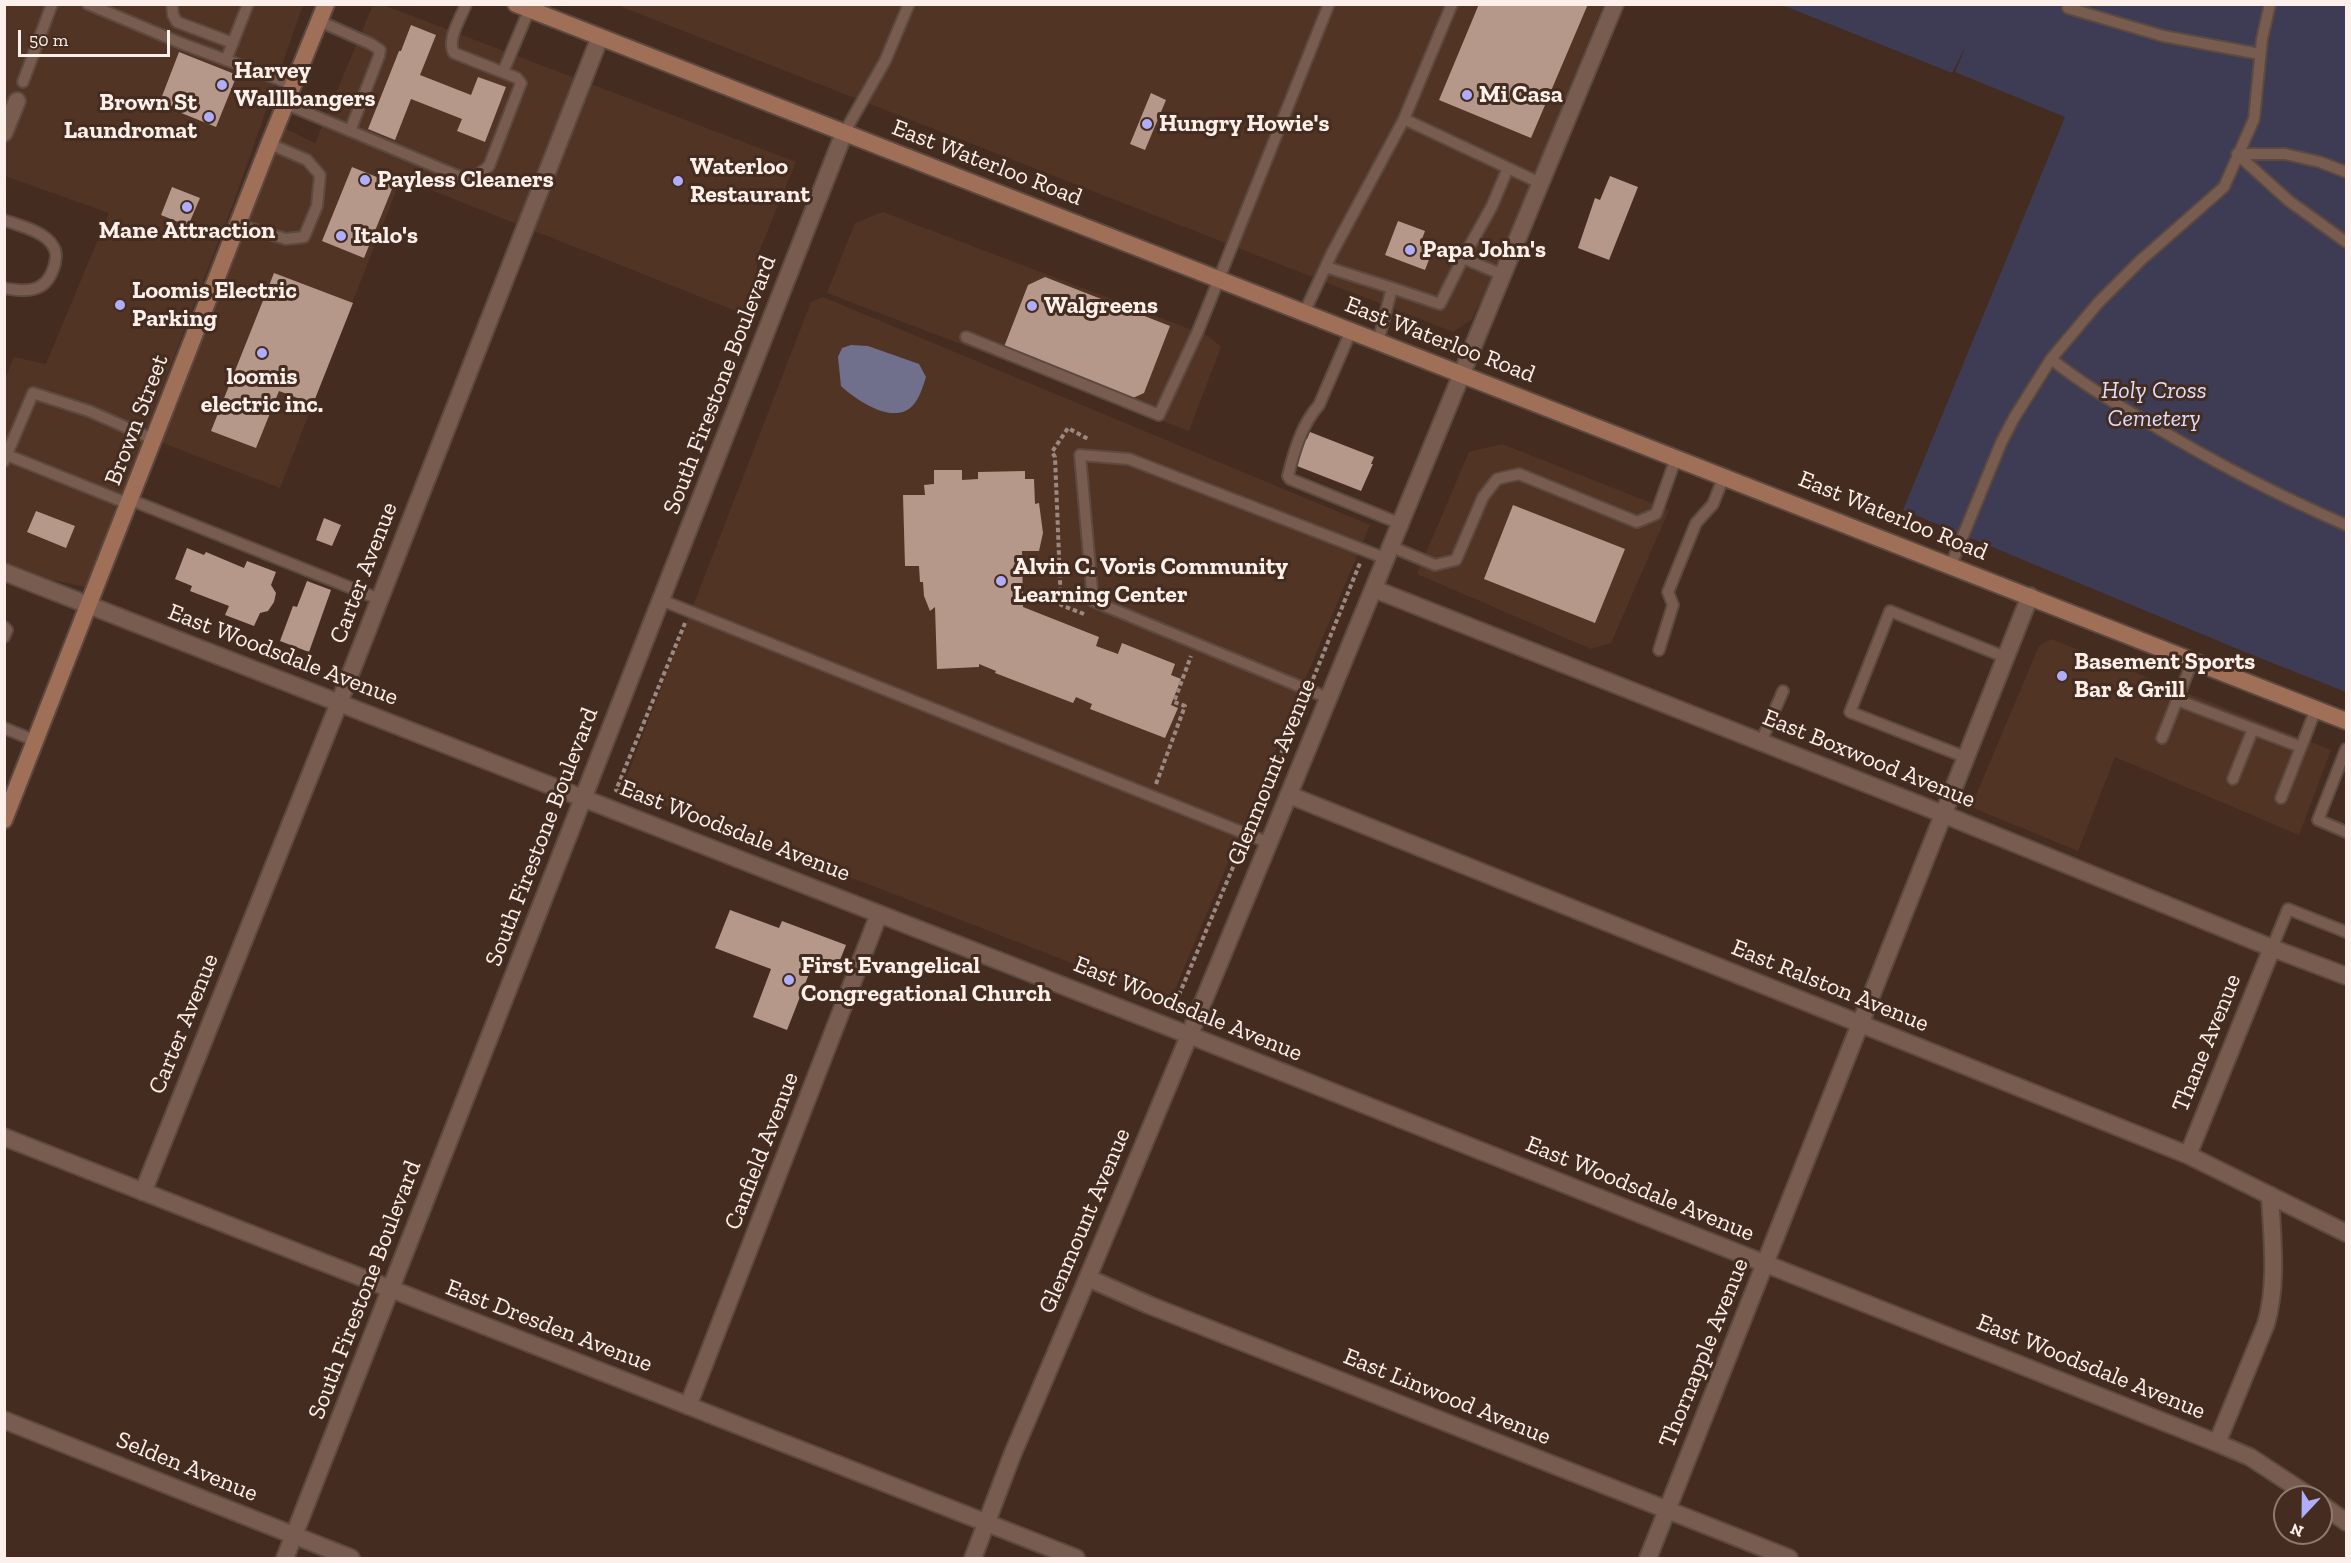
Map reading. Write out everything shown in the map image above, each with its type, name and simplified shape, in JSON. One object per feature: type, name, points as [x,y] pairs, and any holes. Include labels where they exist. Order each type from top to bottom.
[{"type":"main road","name":"Brown Street","points":[[4,820],[326,4]]},
{"type":"main road","name":"East Waterloo Road","points":[[523,7],[2346,721]]},
{"type":"street","name":"Glenmount Avenue","points":[[974,1558],[1012,1453],[1088,1278],[1290,795],[1615,4]]},
{"type":"street","name":"Carter Avenue","points":[[143,1192],[339,703],[600,37]]},
{"type":"street","points":[[4,133],[17,101]]},
{"type":"street","name":"South Firestone Boulevard","points":[[285,1558],[844,133]]},
{"type":"street","name":"East Woodsdale Avenue","points":[[4,572],[1189,1035],[2217,1443],[2250,1457],[2293,1485]]},
{"type":"street","name":"East Boxwood Avenue","points":[[1374,589],[2346,976]]},
{"type":"street","name":"Thornapple Avenue","points":[[1648,1558],[2030,596]]},
{"type":"street","name":"East Ralston Avenue","points":[[1290,795],[2188,1155],[2346,1233]]},
{"type":"street","name":"Canfield Avenue","points":[[688,1406],[879,914]]},
{"type":"street","name":"Thane Avenue","points":[[2188,1155],[2272,948]]},
{"type":"street","name":"East Dresden Avenue","points":[[4,1137],[1076,1558]]},
{"type":"street","points":[[2217,1443],[2270,1309],[2273,1260],[2270,1195]]},
{"type":"street","name":"East Linwood Avenue","points":[[1088,1278],[1172,1314],[1789,1558]]},
{"type":"street","name":"Selden Avenue","points":[[4,1420],[351,1558]]},
{"type":"street","points":[[2333,1513],[2346,1522]]},
{"type":"lane","points":[[23,82],[52,4]]},
{"type":"lane","points":[[88,4],[294,85]]},
{"type":"lane","points":[[172,4],[173,15],[177,22],[233,43]]},
{"type":"lane","points":[[226,60],[248,4]]},
{"type":"lane","points":[[286,104],[463,178],[479,174],[489,166],[521,83],[517,78],[454,54],[451,50],[451,42],[466,4]]},
{"type":"lane","points":[[844,133],[885,61],[909,4]]},
{"type":"lane","points":[[966,337],[1159,415],[1198,331],[1329,4]]},
{"type":"lane","points":[[1304,313],[1404,118],[1452,4]]},
{"type":"lane","points":[[1951,565],[2001,443],[2051,359],[2098,303],[2141,260],[2224,187],[2254,119],[2260,54],[2270,4]]},
{"type":"lane","points":[[504,72],[523,7]]},
{"type":"lane","points":[[2068,8],[2163,36],[2260,54]]},
{"type":"lane","points":[[320,21],[380,50],[350,132]]},
{"type":"lane","points":[[1404,118],[1540,183]]},
{"type":"lane","points":[[239,225],[286,239],[304,237],[317,206],[320,175],[307,160],[270,144]]},
{"type":"lane","points":[[2237,154],[2284,154],[2320,162],[2346,172]]},
{"type":"lane","points":[[2237,154],[2289,201],[2346,242]]},
{"type":"lane","points":[[1326,267],[1440,304],[1492,206],[1508,168]]},
{"type":"lane","points":[[4,220],[42,235],[53,245],[56,254],[54,266],[47,281],[39,288],[22,292],[4,288]]},
{"type":"lane","points":[[1463,258],[1503,275]]},
{"type":"lane","points":[[1378,342],[1392,288]]},
{"type":"lane","points":[[1351,331],[1319,405],[1311,415],[1293,456],[1288,476],[1290,479],[1401,524]]},
{"type":"lane","points":[[2051,359],[2114,403],[2199,453],[2346,525]]},
{"type":"lane","points":[[155,440],[89,411],[33,393],[6,458],[130,502],[379,600]]},
{"type":"lane","points":[[1328,698],[1093,601],[1080,455],[1129,459],[1365,550],[1389,553],[1435,565],[1456,560],[1483,497],[1497,479],[1519,474],[1637,522],[1656,514],[1676,458]]},
{"type":"lane","points":[[1659,650],[1673,605],[1668,592],[1696,523],[1713,504],[1724,476]]},
{"type":"lane","points":[[661,600],[1269,843]]},
{"type":"lane","points":[[1965,757],[1850,712],[1890,611],[2006,657]]},
{"type":"lane","points":[[4,627],[7,630],[4,637]]},
{"type":"lane","points":[[2162,738],[2193,660]]},
{"type":"lane","points":[[1761,742],[1783,691]]},
{"type":"lane","points":[[2177,700],[2301,747]]},
{"type":"lane","points":[[2281,798],[2316,709]]},
{"type":"lane","points":[[4,728],[36,741]]},
{"type":"lane","points":[[2233,779],[2253,729]]},
{"type":"lane","points":[[2346,749],[2318,820],[2346,832]]},
{"type":"lane","points":[[2272,948],[2288,909],[2346,932]]},
{"type":"path","points":[[1094,618],[1061,605],[1055,457],[1052,452],[1068,428],[1086,439],[1096,441]]},
{"type":"path","points":[[1163,1005],[1174,1010],[1309,690],[1365,550]]},
{"type":"path","points":[[626,794],[616,790],[690,612]]},
{"type":"path","points":[[1152,796],[1185,706],[1174,702],[1196,644]]},
{"type":"path","points":[[1180,652],[1201,661]]},
{"type":"path","points":[[1293,697],[1304,701]]},
{"type":"shaded area","points":[[5,5],[303,5],[236,196],[85,587],[49,579],[5,562],[5,380],[14,357],[46,364],[109,213],[5,176]]},
{"type":"shaded area","points":[[373,5],[383,5],[796,162],[756,259],[758,277],[746,315],[401,178],[280,488],[155,440],[278,125],[315,143]]},
{"type":"shaded area","points":[[617,5],[1603,5],[1489,286],[1471,320],[1453,332]]},
{"type":"shaded area","points":[[883,212],[1208,336],[1221,347],[1189,431],[827,293],[855,223]]},
{"type":"shaded area","points":[[823,297],[1370,525],[1170,1001],[622,789],[811,302]]},
{"type":"shaded area","points":[[851,345],[868,346],[919,364],[926,377],[920,395],[914,404],[897,413],[887,412],[866,404],[841,386],[838,357],[842,348]]},
{"type":"shaded area","points":[[1502,444],[1669,510],[1611,643],[1591,649],[1417,574],[1469,452]]},
{"type":"shaded area","points":[[2051,639],[2331,750],[2299,835],[2115,757],[2078,851],[1971,807],[2039,646]]},
{"type":"green space","name":"Holy Cross Cemetery","points":[[1782,5],[2346,5],[2346,692],[1903,510],[2065,117],[1955,72],[1967,43],[1952,73]]},
{"type":"building","points":[[1479,4],[1588,4],[1531,138],[1439,100]]},
{"type":"building","points":[[411,25],[436,35],[420,75],[471,95],[478,77],[506,87],[485,142],[457,131],[462,119],[411,99],[395,140],[368,129]]},
{"type":"building","points":[[179,52],[237,75],[216,127],[159,104]]},
{"type":"building","points":[[1151,93],[1166,100],[1145,150],[1130,144]]},
{"type":"building","points":[[352,167],[394,184],[364,258],[322,241]]},
{"type":"building","points":[[1610,176],[1638,187],[1609,260],[1578,248],[1595,198],[1600,200]]},
{"type":"building","points":[[172,187],[200,198],[188,226],[161,215]]},
{"type":"building","name":"Papa John's","points":[[1398,221],[1425,231],[1422,239],[1435,244],[1425,270],[1385,255]]},
{"type":"building","points":[[274,273],[353,303],[313,404],[279,391],[256,448],[211,431]]},
{"type":"building","points":[[1045,277],[1170,326],[1144,393],[1133,398],[1004,347],[1028,285]]},
{"type":"building","points":[[1310,432],[1374,457],[1361,491],[1297,466],[1299,460],[1296,458],[1304,437],[1307,439]]},
{"type":"building","points":[[934,470],[962,470],[962,480],[978,479],[978,472],[1025,471],[1025,479],[1034,479],[1035,504],[1039,503],[1043,533],[1039,551],[1022,551],[1023,607],[1099,637],[1096,646],[1118,654],[1122,643],[1175,664],[1171,675],[1181,679],[1171,705],[1178,708],[1165,738],[1090,709],[1092,704],[1076,697],[1073,703],[995,673],[996,671],[979,664],[979,667],[937,669],[935,607],[930,611],[924,596],[923,582],[920,582],[919,566],[905,566],[903,495],[925,495],[924,485],[934,484]]},
{"type":"building","points":[[1513,505],[1625,549],[1595,623],[1484,579]]},
{"type":"building","points":[[36,511],[75,526],[66,548],[27,532]]},
{"type":"building","points":[[324,518],[341,525],[332,546],[316,540]]},
{"type":"building","points":[[187,548],[204,555],[206,552],[244,568],[247,561],[276,572],[271,585],[276,593],[274,602],[268,611],[260,613],[254,626],[225,615],[229,606],[190,591],[192,586],[175,579]]},
{"type":"building","points":[[307,581],[331,590],[309,652],[280,641],[293,606],[297,607]]},
{"type":"building","points":[[730,910],[779,928],[782,921],[846,945],[838,965],[816,956],[787,1030],[753,1017],[771,969],[715,948]]},
{"type":"place","name":"Harvey Walllbangers","points":[[222,85]]},
{"type":"place","name":"Mi Casa","points":[[1467,95]]},
{"type":"place","name":"Brown St Laundromat","points":[[209,117]]},
{"type":"place","name":"Hungry Howie's","points":[[1147,124]]},
{"type":"place","name":"Payless Cleaners","points":[[365,180]]},
{"type":"place","name":"Waterloo Restaurant","points":[[678,181]]},
{"type":"place","name":"Mane Attraction","points":[[187,207]]},
{"type":"place","name":"Italo's","points":[[341,236]]},
{"type":"place","name":"Papa John's","points":[[1410,250]]},
{"type":"place","name":"Loomis Electric Parking","points":[[120,305]]},
{"type":"place","name":"Walgreens","points":[[1032,306]]},
{"type":"place","name":"loomis electric inc.","points":[[262,353]]},
{"type":"place","name":"Alvin C. Voris Community Learning Center","points":[[1001,581]]},
{"type":"place","name":"Basement Sports Bar & Grill","points":[[2062,676]]},
{"type":"place","name":"First Evangelical Congregational Church","points":[[789,980]]}]
